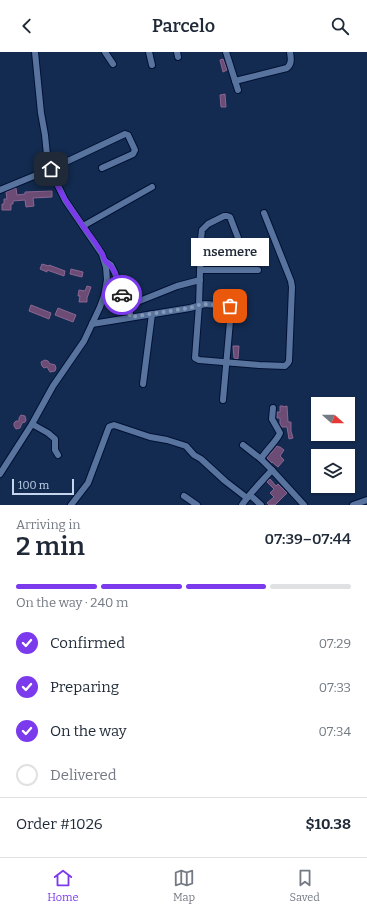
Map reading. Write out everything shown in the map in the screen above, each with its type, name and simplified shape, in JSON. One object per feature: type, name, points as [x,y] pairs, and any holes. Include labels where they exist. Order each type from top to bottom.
[{"type":"street","points":[[0,474],[32,424],[53,386],[84,341],[100,307],[107,280],[105,261],[102,254],[65,200],[51,169],[47,155],[41,113],[35,52]]},
{"type":"street","points":[[105,52],[113,64]]},
{"type":"street","points":[[149,52],[152,65]]},
{"type":"street","points":[[226,52],[238,90]]},
{"type":"street","points":[[235,81],[287,68],[290,66],[291,62],[290,52]]},
{"type":"street","points":[[0,190],[51,169],[125,134],[130,136],[135,152],[102,168]]},
{"type":"street","points":[[83,226],[152,187]]},
{"type":"street","points":[[240,243],[228,216],[224,216],[208,224],[202,230],[195,358],[198,360],[226,363],[283,366],[287,364],[288,361],[292,287],[264,213]]},
{"type":"street","points":[[105,261],[113,269],[130,317]]},
{"type":"street","points":[[200,270],[258,270]]},
{"type":"street","points":[[127,306],[177,286],[200,280]]},
{"type":"street","points":[[92,324],[190,308],[205,304],[230,306],[231,310],[223,400]]},
{"type":"street","points":[[143,384],[152,314]]},
{"type":"street","points":[[261,459],[280,433],[272,419],[273,408]]},
{"type":"street","points":[[32,424],[48,433],[55,439],[55,450],[58,455]]},
{"type":"street","points":[[71,505],[88,483],[109,427],[114,425],[150,437],[167,440],[186,446],[194,455],[201,459],[225,481],[261,505]]},
{"type":"street","points":[[244,445],[261,459],[304,505]]},
{"type":"street","points":[[242,505],[272,470]]},
{"type":"street","points":[[184,496],[197,505]]},
{"type":"street","points":[[353,505],[367,500]]},
{"type":"building","points":[[223,59],[227,70],[223,72],[220,60]]},
{"type":"building","points":[[225,94],[226,107],[221,107],[220,95]]},
{"type":"building","points":[[16,188],[17,195],[25,194],[25,192],[52,191],[52,197],[33,198],[34,206],[26,207],[25,200],[13,201],[13,204],[11,204],[11,210],[2,210],[4,199],[7,199],[6,192]]},
{"type":"building","points":[[42,264],[65,271],[64,276],[40,269]]},
{"type":"building","points":[[71,269],[83,272],[82,277],[70,274]]},
{"type":"building","points":[[87,286],[91,287],[87,302],[79,302],[79,290],[85,291]]},
{"type":"building","points":[[31,305],[51,313],[49,319],[29,311]]},
{"type":"building","points":[[58,308],[76,315],[73,322],[55,315]]},
{"type":"building","points":[[233,346],[239,346],[238,359],[234,358]]},
{"type":"building","points":[[45,360],[50,364],[55,365],[55,371],[50,372],[47,367],[44,368],[42,366],[41,362]]},
{"type":"building","points":[[280,406],[287,406],[288,422],[291,422],[293,438],[289,439],[287,427],[282,427],[280,424],[280,418],[277,418],[277,412],[280,412]]},
{"type":"building","points":[[21,415],[25,416],[26,420],[22,423],[20,428],[16,429],[14,423],[19,421]]},
{"type":"building","points":[[277,446],[284,450],[280,456],[284,460],[278,467],[267,458]]},
{"type":"building","points":[[270,479],[276,486],[278,484],[287,493],[275,505],[269,505],[267,503],[274,497],[270,493],[274,489],[267,482]]},
{"type":"way so far","points":[[122,295],[129,310],[130,317],[190,308],[202,304],[230,306]]},
{"type":"place","name":"nsemere","points":[[230,306]]},
{"type":"route","points":[[51,169],[65,200],[93,240],[105,261],[111,265],[122,295]]}]
